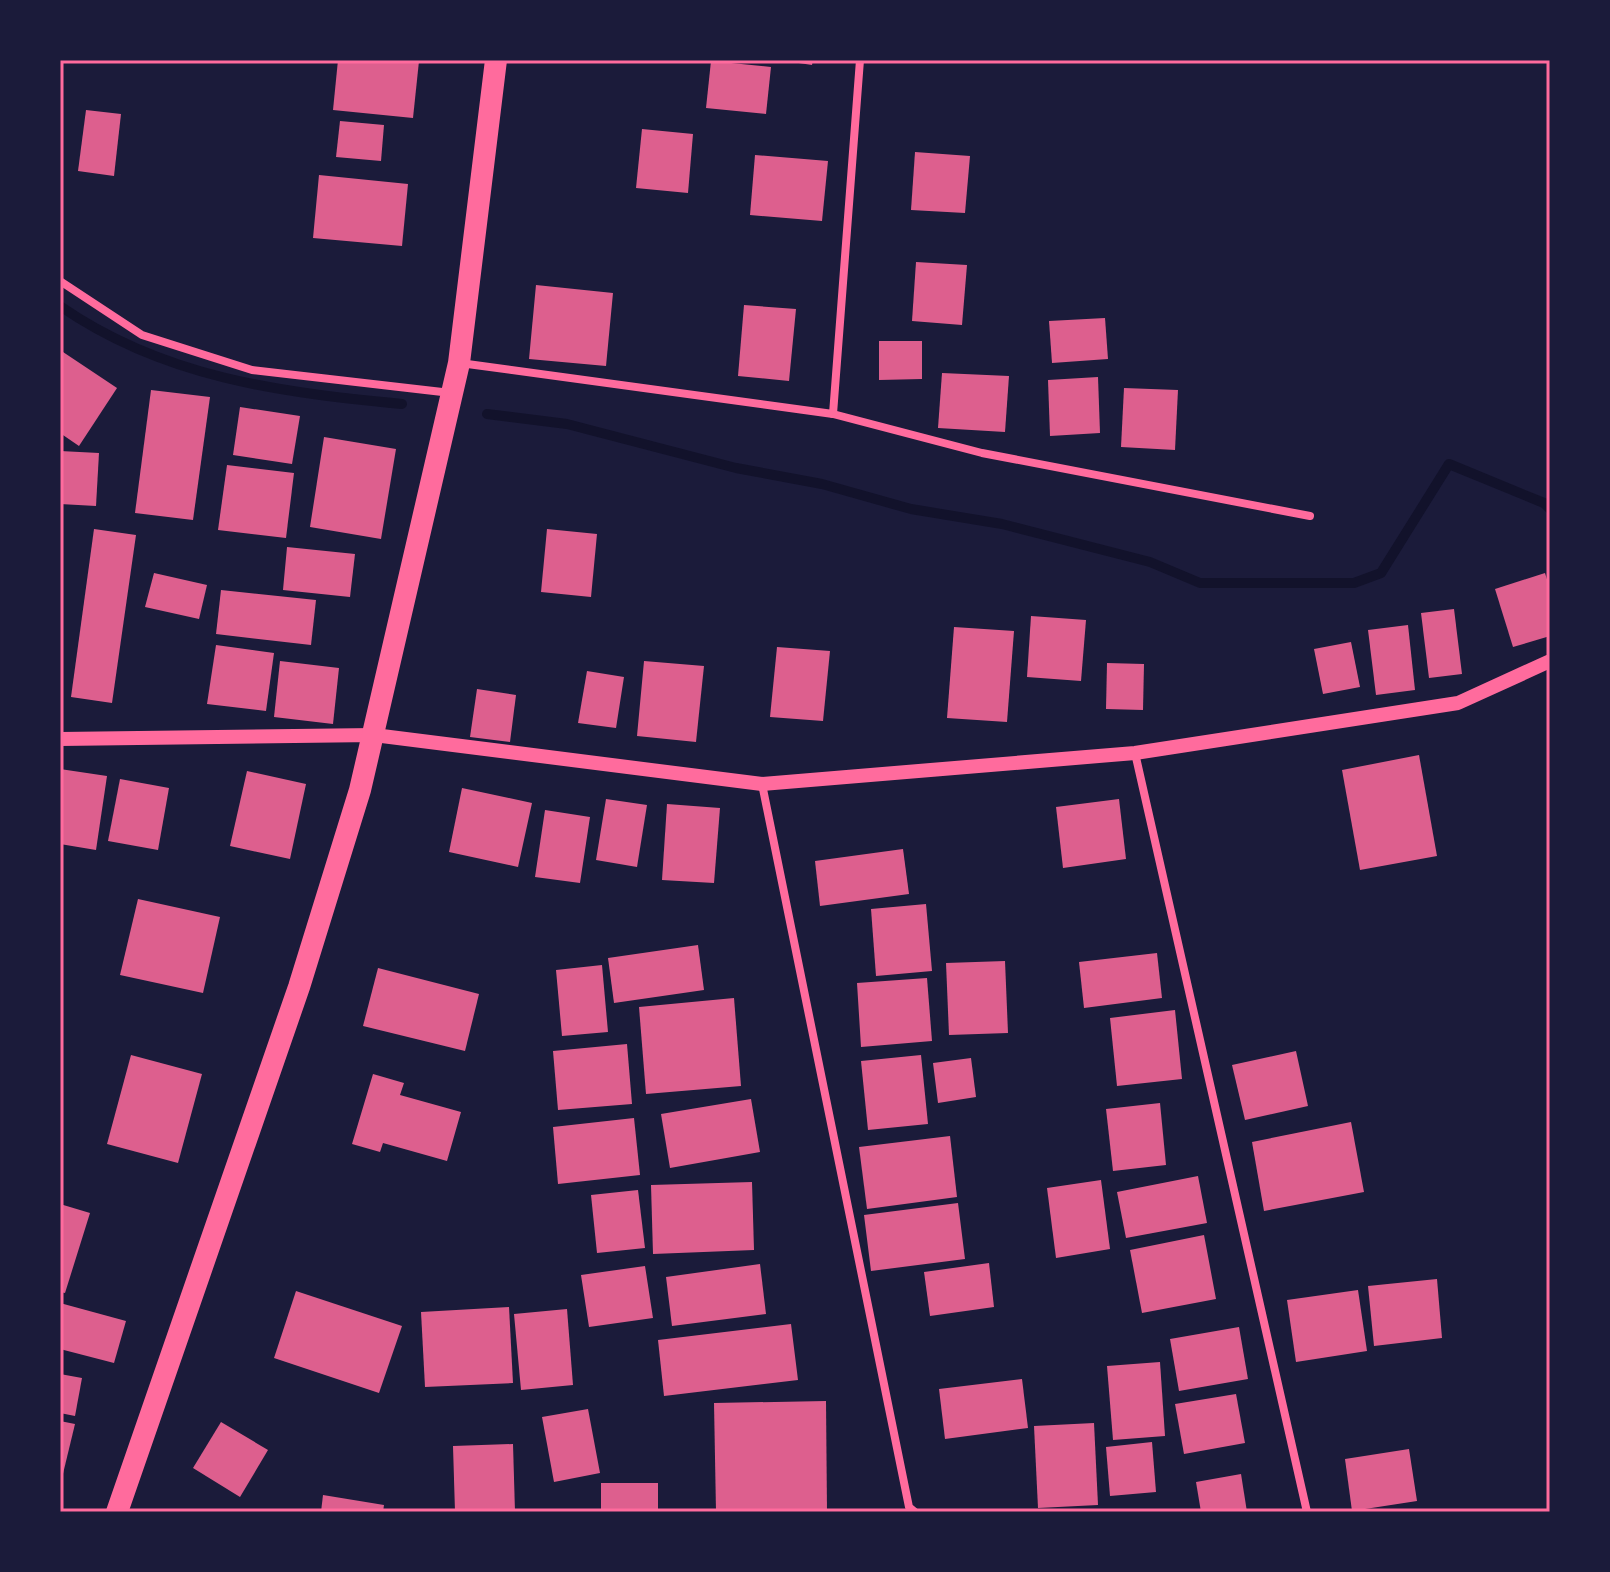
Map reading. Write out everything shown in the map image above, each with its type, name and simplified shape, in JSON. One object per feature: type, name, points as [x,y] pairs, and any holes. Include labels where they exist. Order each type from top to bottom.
[{"type":"highway","points":[[117,1512],[299,987],[374,735],[459,363],[496,60]]},
{"type":"street","points":[[833,414],[860,60]]},
{"type":"street","points":[[60,281],[142,335],[252,370],[452,393]]},
{"type":"street","points":[[459,363],[833,414],[982,453],[1310,516]]},
{"type":"street","points":[[60,739],[374,735],[762,784],[1135,753],[1458,703],[1550,661]]},
{"type":"street","points":[[1135,753],[1307,1512]]},
{"type":"street","points":[[762,784],[909,1507],[915,1512]]},
{"type":"building","points":[[338,60],[419,61],[413,118],[333,110]]},
{"type":"building","points":[[779,60],[813,60],[812,65]]},
{"type":"building","points":[[711,61],[771,67],[766,114],[706,108]]},
{"type":"building","points":[[86,110],[121,114],[114,176],[78,171]]},
{"type":"building","points":[[340,121],[384,125],[381,161],[336,157]]},
{"type":"building","points":[[642,129],[693,134],[688,193],[636,188]]},
{"type":"building","points":[[915,152],[970,156],[965,213],[911,210]]},
{"type":"building","points":[[755,155],[828,161],[822,221],[750,215]]},
{"type":"building","points":[[319,175],[408,184],[402,246],[313,238]]},
{"type":"building","points":[[916,262],[967,265],[962,325],[912,321]]},
{"type":"building","points":[[536,285],[613,293],[606,366],[529,359]]},
{"type":"building","points":[[744,305],[796,309],[789,381],[738,376]]},
{"type":"building","points":[[1105,318],[1108,359],[1052,363],[1049,321]]},
{"type":"building","points":[[879,341],[922,341],[922,379],[879,380]]},
{"type":"building","points":[[60,350],[117,388],[79,446],[60,433]]},
{"type":"building","points":[[942,373],[1009,376],[1005,432],[938,428]]},
{"type":"building","points":[[1098,377],[1100,433],[1050,436],[1048,380]]},
{"type":"building","points":[[1124,388],[1178,390],[1175,450],[1121,447]]},
{"type":"building","points":[[151,390],[210,397],[193,520],[135,513]]},
{"type":"building","points":[[240,407],[300,416],[292,464],[233,455]]},
{"type":"building","points":[[324,437],[396,449],[381,539],[310,527]]},
{"type":"building","points":[[60,451],[99,453],[96,506],[60,504]]},
{"type":"building","points":[[227,465],[294,473],[286,538],[218,530]]},
{"type":"building","points":[[94,529],[136,535],[112,703],[71,697]]},
{"type":"building","points":[[547,529],[597,534],[591,597],[541,592]]},
{"type":"building","points":[[287,547],[355,554],[350,597],[283,590]]},
{"type":"building","points":[[154,573],[207,585],[199,619],[145,607]]},
{"type":"building","points":[[1545,573],[1550,589],[1550,636],[1513,647],[1495,589]]},
{"type":"building","points":[[221,590],[316,600],[311,645],[216,634]]},
{"type":"building","points":[[1454,609],[1462,674],[1429,678],[1421,613]]},
{"type":"building","points":[[1031,616],[1086,620],[1081,681],[1027,677]]},
{"type":"building","points":[[1408,625],[1415,690],[1376,695],[1368,630]]},
{"type":"building","points":[[954,627],[1014,631],[1007,722],[947,718]]},
{"type":"building","points":[[1351,642],[1360,687],[1323,694],[1314,649]]},
{"type":"building","points":[[216,645],[274,653],[266,711],[207,704]]},
{"type":"building","points":[[777,647],[830,651],[823,721],[770,717]]},
{"type":"building","points":[[280,661],[339,668],[333,724],[274,717]]},
{"type":"building","points":[[644,661],[704,666],[696,742],[637,736]]},
{"type":"building","points":[[1107,663],[1144,664],[1143,710],[1106,709]]},
{"type":"building","points":[[587,671],[624,677],[616,728],[578,723]]},
{"type":"building","points":[[477,689],[516,695],[510,742],[470,737]]},
{"type":"building","points":[[1419,755],[1437,856],[1360,870],[1342,770]]},
{"type":"building","points":[[60,769],[107,776],[96,850],[60,844]]},
{"type":"building","points":[[247,771],[306,784],[290,859],[230,846]]},
{"type":"building","points":[[120,779],[169,788],[158,850],[108,841]]},
{"type":"building","points":[[462,788],[532,803],[518,867],[449,852]]},
{"type":"building","points":[[606,799],[647,805],[637,867],[596,860]]},
{"type":"building","points":[[1119,799],[1126,859],[1063,868],[1056,807]]},
{"type":"building","points":[[667,804],[720,808],[714,883],[662,880]]},
{"type":"building","points":[[545,810],[590,817],[580,883],[535,877]]},
{"type":"building","points":[[903,849],[909,894],[820,906],[815,861]]},
{"type":"building","points":[[138,899],[220,917],[203,993],[120,975]]},
{"type":"building","points":[[926,904],[932,971],[876,976],[871,909]]},
{"type":"building","points":[[698,945],[704,990],[614,1003],[608,958]]},
{"type":"building","points":[[1157,953],[1162,998],[1084,1008],[1079,962]]},
{"type":"building","points":[[1005,961],[1008,1033],[949,1035],[946,963]]},
{"type":"building","points":[[602,965],[608,1032],[562,1036],[556,970]]},
{"type":"building","points":[[378,968],[479,994],[465,1051],[363,1026]]},
{"type":"building","points":[[927,978],[932,1041],[861,1047],[857,983]]},
{"type":"building","points":[[734,998],[741,1086],[646,1094],[639,1007]]},
{"type":"building","points":[[1175,1010],[1182,1079],[1117,1086],[1110,1018]]},
{"type":"building","points":[[627,1044],[632,1104],[558,1110],[553,1051]]},
{"type":"building","points":[[1296,1051],[1308,1106],[1245,1120],[1232,1065]]},
{"type":"building","points":[[131,1055],[202,1074],[178,1163],[107,1144]]},
{"type":"building","points":[[921,1055],[928,1124],[868,1130],[861,1061]]},
{"type":"building","points":[[971,1058],[976,1097],[938,1103],[933,1063]]},
{"type":"building","points":[[373,1074],[404,1083],[400,1095],[461,1112],[447,1161],[383,1143],[380,1152],[352,1144]]},
{"type":"building","points":[[751,1099],[760,1152],[670,1168],[661,1114]]},
{"type":"building","points":[[1160,1103],[1166,1165],[1113,1171],[1106,1109]]},
{"type":"building","points":[[634,1118],[640,1175],[558,1184],[553,1127]]},
{"type":"building","points":[[1351,1122],[1364,1192],[1264,1211],[1252,1142]]},
{"type":"building","points":[[950,1136],[957,1197],[867,1209],[859,1147]]},
{"type":"building","points":[[1198,1176],[1207,1223],[1126,1238],[1117,1192]]},
{"type":"building","points":[[1101,1180],[1110,1249],[1056,1258],[1047,1188]]},
{"type":"building","points":[[752,1182],[754,1250],[653,1254],[651,1185]]},
{"type":"building","points":[[638,1190],[645,1248],[597,1253],[591,1195]]},
{"type":"building","points":[[958,1203],[965,1259],[871,1271],[864,1215]]},
{"type":"building","points":[[60,1204],[90,1213],[65,1293],[60,1292]]},
{"type":"building","points":[[1204,1235],[1216,1299],[1142,1313],[1130,1250]]},
{"type":"building","points":[[989,1263],[994,1307],[930,1316],[924,1272]]},
{"type":"building","points":[[760,1264],[766,1314],[672,1326],[666,1277]]},
{"type":"building","points":[[645,1266],[653,1318],[589,1327],[581,1275]]},
{"type":"building","points":[[1437,1279],[1442,1338],[1374,1346],[1368,1286]]},
{"type":"building","points":[[1358,1290],[1367,1351],[1296,1362],[1287,1300]]},
{"type":"building","points":[[296,1291],[402,1326],[379,1393],[274,1358]]},
{"type":"building","points":[[60,1303],[126,1321],[114,1363],[60,1349]]},
{"type":"building","points":[[509,1307],[513,1383],[425,1387],[421,1312]]},
{"type":"building","points":[[567,1309],[573,1385],[521,1390],[514,1314]]},
{"type":"building","points":[[791,1324],[798,1380],[664,1396],[658,1340]]},
{"type":"building","points":[[1239,1327],[1248,1379],[1179,1391],[1170,1339]]},
{"type":"building","points":[[1160,1362],[1165,1436],[1113,1440],[1107,1366]]},
{"type":"building","points":[[60,1374],[82,1378],[75,1416],[60,1413]]},
{"type":"building","points":[[1022,1379],[1028,1428],[945,1439],[939,1389]]},
{"type":"building","points":[[1236,1394],[1245,1443],[1184,1454],[1175,1404]]},
{"type":"building","points":[[826,1401],[827,1512],[716,1512],[714,1403]]},
{"type":"building","points":[[588,1409],[600,1473],[554,1482],[542,1417]]},
{"type":"building","points":[[60,1421],[75,1424],[61,1482],[60,1482]]},
{"type":"building","points":[[221,1422],[268,1450],[240,1497],[193,1468]]},
{"type":"building","points":[[1094,1423],[1098,1505],[1038,1508],[1034,1426]]},
{"type":"building","points":[[1152,1442],[1156,1492],[1110,1496],[1106,1447]]},
{"type":"building","points":[[513,1444],[515,1512],[455,1512],[453,1446]]},
{"type":"building","points":[[1409,1449],[1417,1501],[1352,1511],[1345,1459]]},
{"type":"building","points":[[1241,1474],[1247,1512],[1201,1512],[1196,1482]]},
{"type":"building","points":[[601,1483],[658,1483],[658,1512],[601,1512]]},
{"type":"building","points":[[323,1495],[384,1505],[383,1512],[321,1512]]},
{"type":"waterway","points":[[60,306],[140,350],[224,378],[311,394],[402,404]]},
{"type":"waterway","points":[[487,414],[567,424],[736,468],[822,484],[911,509],[1002,524],[1150,562],[1200,583],[1354,583],[1381,573],[1449,464],[1544,503],[1550,509]]}]
